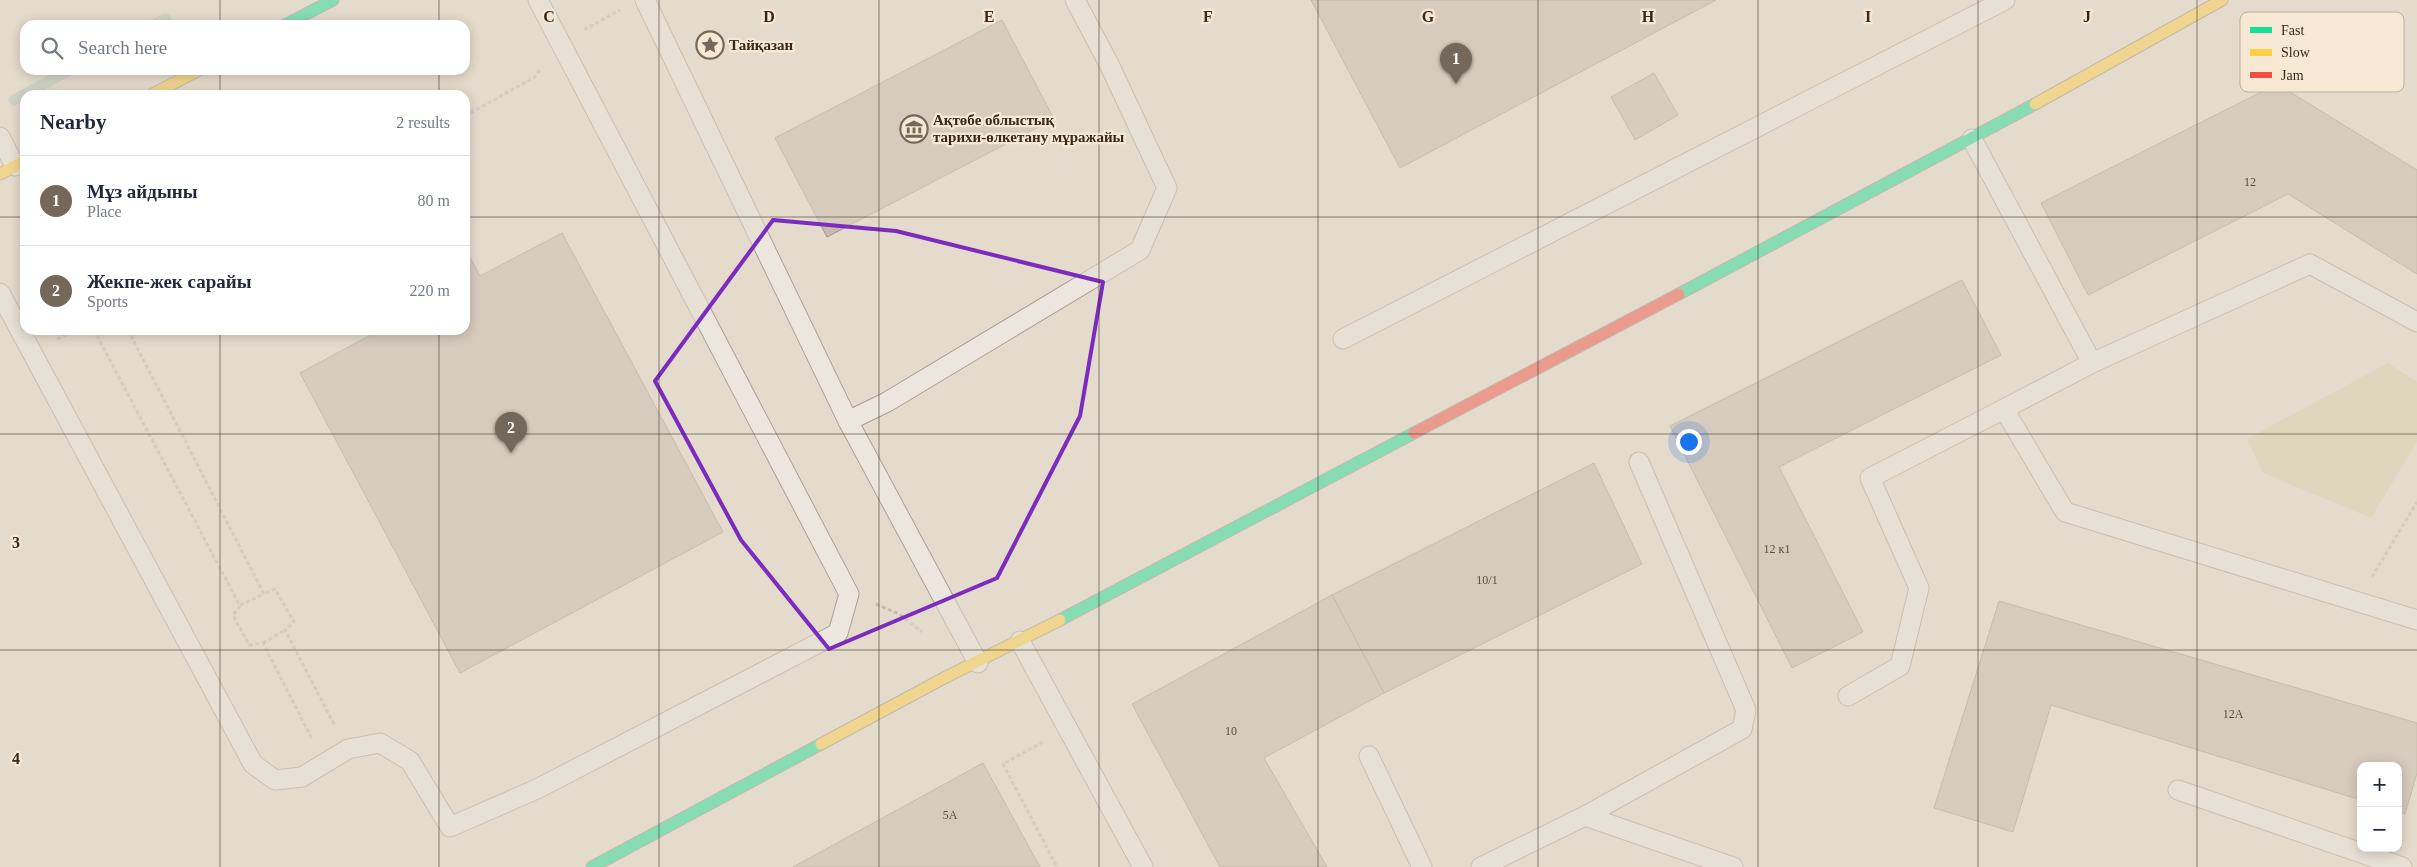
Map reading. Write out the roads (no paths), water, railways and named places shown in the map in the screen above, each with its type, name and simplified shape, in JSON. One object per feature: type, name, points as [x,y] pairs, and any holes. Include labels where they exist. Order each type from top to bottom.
[{"type":"street","points":[[295,20],[333,0]]},
{"type":"street","points":[[592,867],[946,678],[1020,641],[1972,138],[2222,0]]},
{"type":"street","points":[[161,90],[189,75]]},
{"type":"lane","points":[[23,335],[253,764],[275,780],[302,777],[348,749],[380,743],[410,761],[450,827],[537,788],[838,633],[849,594],[538,0]]},
{"type":"lane","points":[[645,0],[848,421],[978,663]]},
{"type":"lane","points":[[848,421],[887,402],[1140,250],[1167,188],[1109,64],[1075,0]]},
{"type":"lane","points":[[1343,339],[2005,0]]},
{"type":"lane","points":[[0,137],[13,167]]},
{"type":"lane","points":[[1972,138],[2092,363]]},
{"type":"lane","points":[[1848,696],[1900,666],[1919,588],[1870,478],[2092,363],[2310,264],[2417,322]]},
{"type":"lane","points":[[0,293],[20,330]]},
{"type":"lane","points":[[2004,409],[2065,512],[2417,620]]},
{"type":"lane","points":[[1480,867],[1585,816],[1742,729],[1746,710],[1639,462]]},
{"type":"lane","points":[[1020,641],[1143,867]]},
{"type":"lane","points":[[1369,756],[1422,867]]},
{"type":"lane","points":[[2178,790],[2402,867]]},
{"type":"lane","points":[[1585,816],[1733,867]]},
{"type":"waterway","points":[[33,90],[61,75]]},
{"type":"waterway","points":[[14,100],[20,97]]},
{"type":"place","name":"Тайқазан","points":[[710,45]]},
{"type":"place","name":"Мұз айдыны","points":[[1456,84]]},
{"type":"place","name":"Ақтөбе облыстық тарихи-өлкетану мұражайы","points":[[914,129]]},
{"type":"place","name":"Жекпе-жек сарайы","points":[[511,453]]}]
